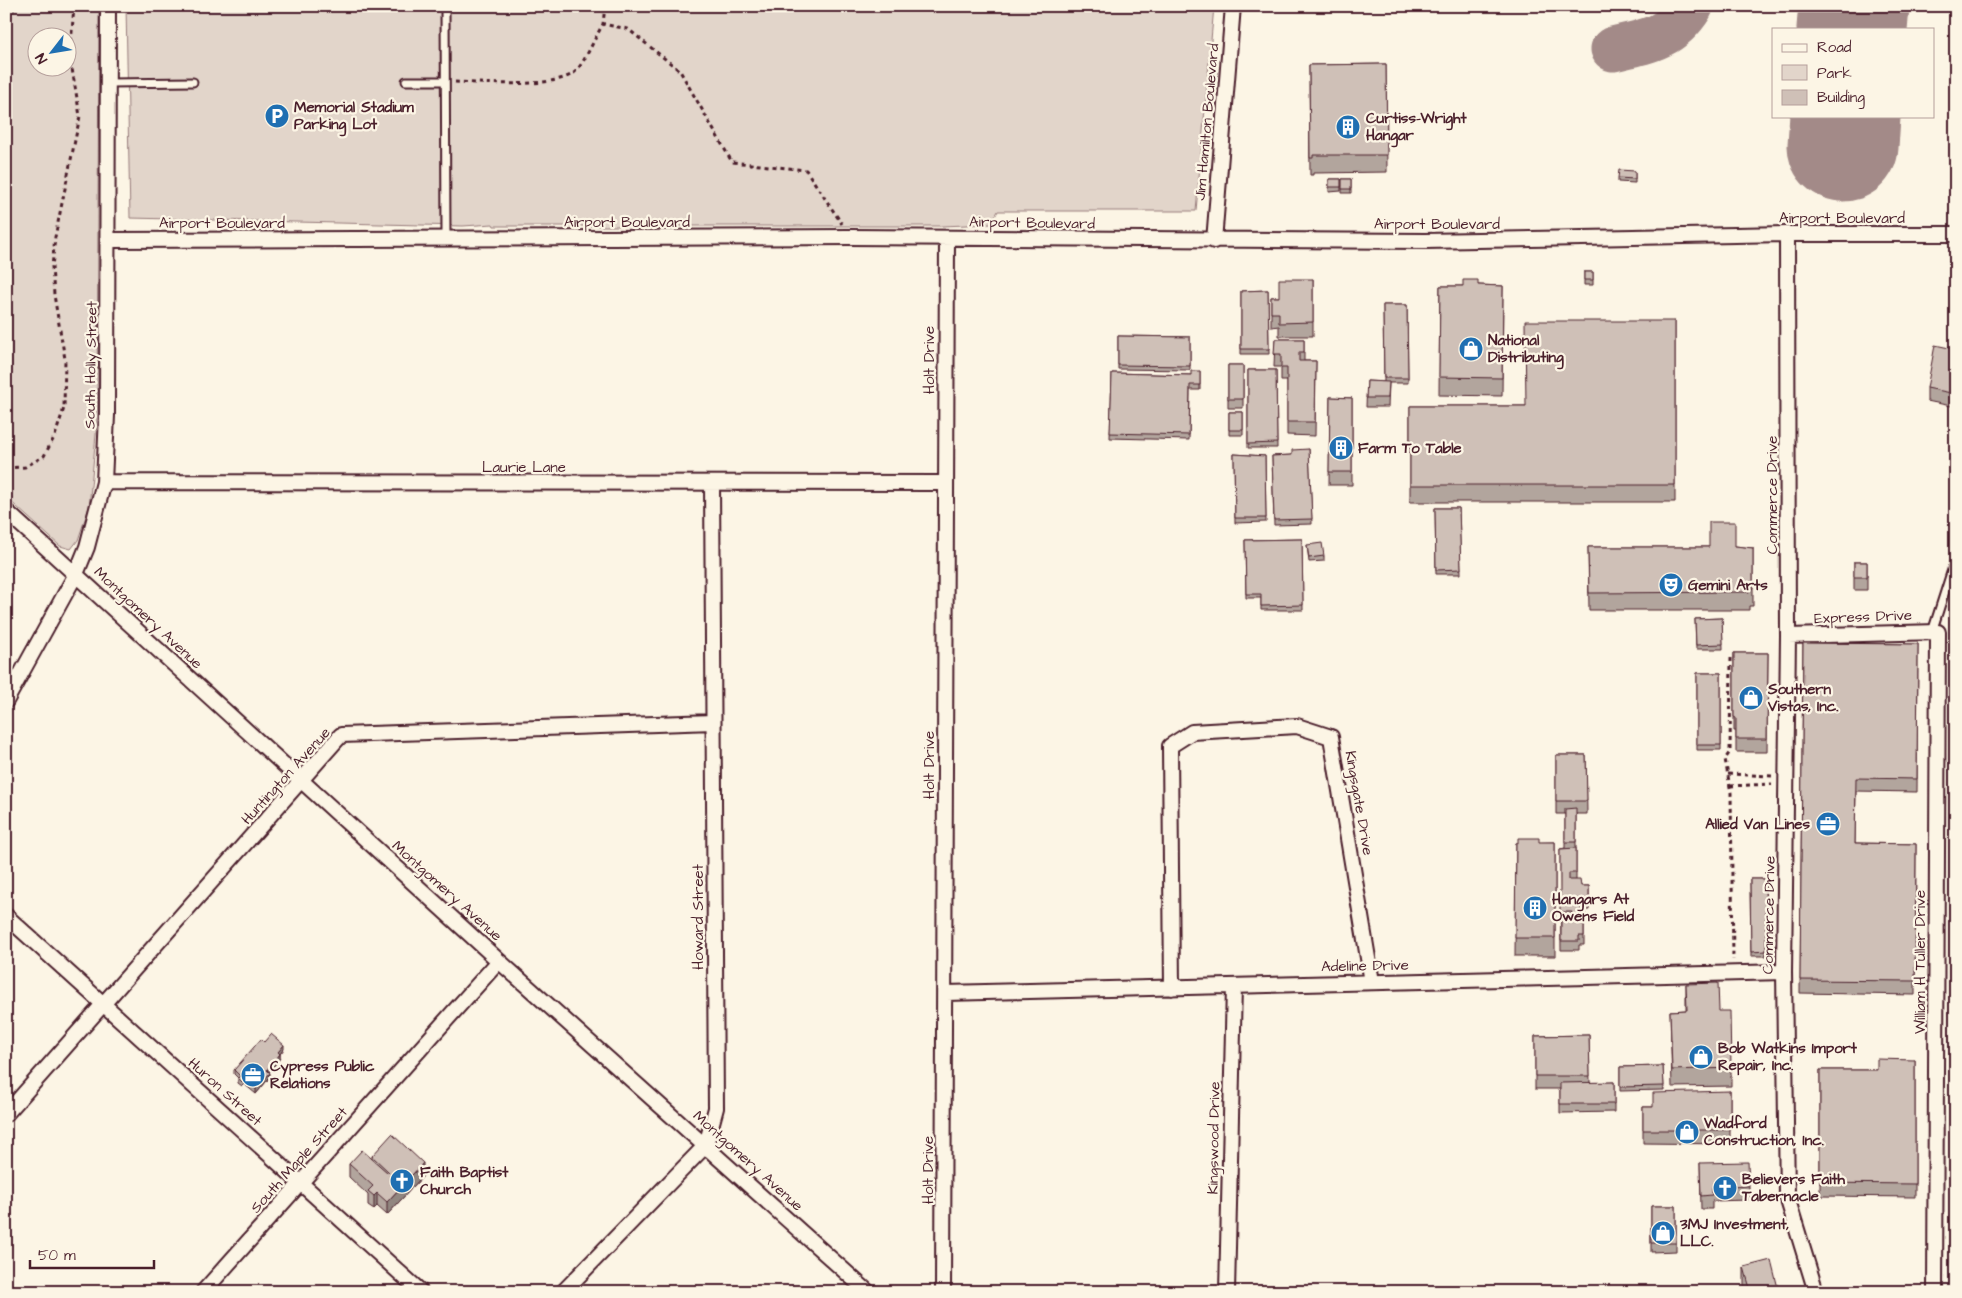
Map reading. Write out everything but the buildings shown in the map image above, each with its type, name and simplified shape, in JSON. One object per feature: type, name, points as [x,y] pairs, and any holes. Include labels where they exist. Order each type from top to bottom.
[{"type":"street","name":"South Holly Street","points":[[6,701],[76,574],[96,517],[104,482],[108,240],[108,6]]},
{"type":"street","name":"Jim Hamilton Boulevard","points":[[1214,241],[1233,6]]},
{"type":"street","name":"Airport Boulevard","points":[[108,240],[850,237],[1425,241],[1787,234],[1956,234]]},
{"type":"street","name":"Commerce Drive","points":[[1787,234],[1788,636],[1784,972],[1787,1197],[1816,1292]]},
{"type":"street","name":"Holt Drive","points":[[941,1290],[946,993],[944,483],[946,239]]},
{"type":"street","name":"Laurie Lane","points":[[104,482],[944,483]]},
{"type":"street","name":"Howard Street","points":[[563,1292],[706,1145],[716,1108],[712,483]]},
{"type":"street","name":"Montgomery Avenue","points":[[6,511],[301,782],[868,1292]]},
{"type":"street","name":"Express Drive","points":[[1788,636],[1935,632]]},
{"type":"street","name":"William H Tuller Drive","points":[[1935,632],[1935,1292]]},
{"type":"street","name":"Huntington Avenue","points":[[6,1114],[105,1005],[341,735],[713,722]]},
{"type":"street","name":"Kingsgate Drive","points":[[1172,988],[1170,746],[1192,732],[1297,726],[1331,737],[1372,982]]},
{"type":"street","name":"Huron Street","points":[[6,916],[421,1292]]},
{"type":"street","name":"South Maple Street","points":[[204,1292],[300,1182],[499,961]]},
{"type":"street","name":"Adeline Drive","points":[[946,993],[1784,972]]},
{"type":"street","name":"Kingswood Drive","points":[[1227,1292],[1234,986]]},
{"type":"lane","points":[[445,6],[446,238]]},
{"type":"lane","points":[[406,81],[444,81]]},
{"type":"lane","points":[[109,82],[193,82]]},
{"type":"lane","points":[[1935,632],[1956,557]]},
{"type":"path","points":[[6,34],[14,6]]},
{"type":"path","points":[[6,468],[25,467],[44,456],[55,436],[64,408],[65,359],[54,295],[52,267],[55,237],[80,116],[70,57],[74,6]]},
{"type":"path","points":[[444,81],[505,84],[556,80],[576,72],[603,24],[605,6]]},
{"type":"path","points":[[603,24],[628,29],[680,71],[732,162],[806,170],[850,237]]},
{"type":"path","points":[[1731,658],[1730,752],[1725,758],[1730,786],[1733,973]]},
{"type":"path","points":[[1728,774],[1787,780]]},
{"type":"path","points":[[1746,775],[1746,785]]},
{"type":"path","points":[[1730,786],[1787,780]]},
{"type":"green space","points":[[6,6],[99,6],[97,424],[89,507],[78,540],[71,549],[60,546],[6,497]]},
{"type":"green space","points":[[126,6],[1214,6],[1196,211],[998,211],[991,224],[942,226],[494,226],[493,224],[463,226],[130,218]]},
{"type":"taxiway","points":[[1613,49],[1648,40],[1667,32],[1683,17],[1691,6]]},
{"type":"runway","points":[[1852,28],[1854,6]]},
{"type":"runway","points":[[1843,146],[1845,118]]},
{"type":"place","name":"Memorial Stadium Parking Lot","points":[[277,116]]},
{"type":"place","name":"Curtiss-Wright Hangar","points":[[1348,127]]},
{"type":"place","name":"National Distributing","points":[[1471,349]]},
{"type":"place","name":"Farm To Table","points":[[1341,448]]},
{"type":"place","name":"Gemini Arts","points":[[1671,585]]},
{"type":"place","name":"Southern Vistas, Inc.","points":[[1751,698]]},
{"type":"place","name":"Allied Van Lines","points":[[1828,824]]},
{"type":"place","name":"Hangars At Owens Field","points":[[1535,908]]},
{"type":"place","name":"Bob Watkins Import Repair, Inc.","points":[[1701,1057]]},
{"type":"place","name":"Cypress Public Relations","points":[[253,1075]]},
{"type":"place","name":"Wadford Construction, Inc.","points":[[1687,1132]]},
{"type":"place","name":"Faith Baptist Church","points":[[402,1181]]},
{"type":"place","name":"Believers Faith Tabernacle","points":[[1725,1188]]},
{"type":"place","name":"3MJ Investment, LLC.","points":[[1663,1233]]}]
